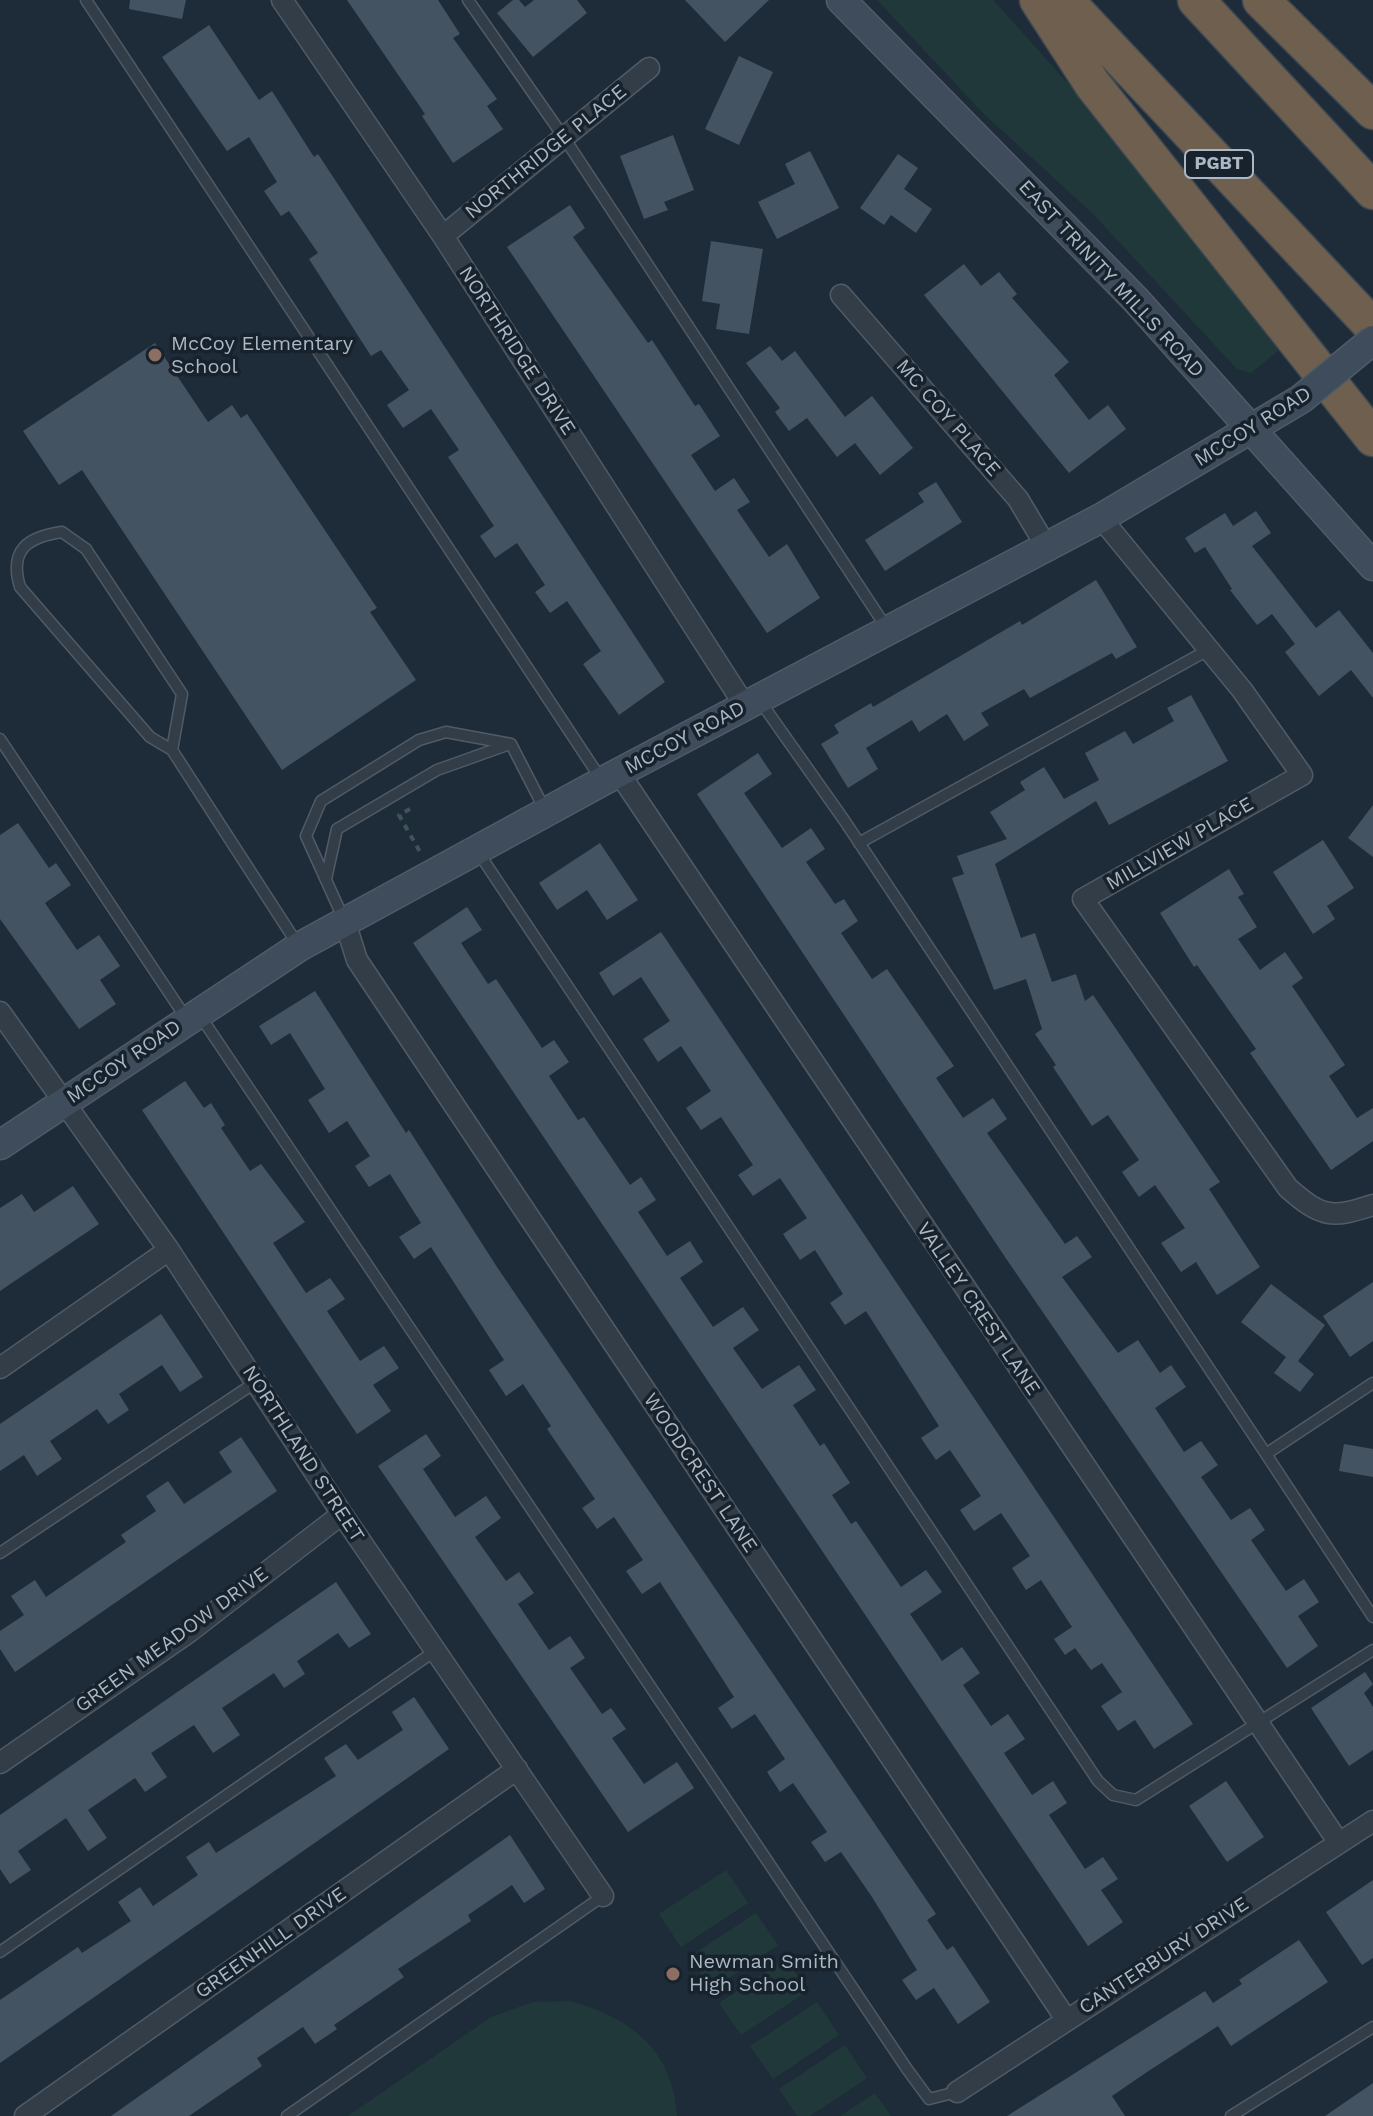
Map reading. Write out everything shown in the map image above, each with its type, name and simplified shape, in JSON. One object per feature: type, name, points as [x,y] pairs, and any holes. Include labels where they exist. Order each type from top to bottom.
[{"type":"highway","points":[[1038,0],[1093,85],[1373,438]]},
{"type":"highway","name":"PGBT","points":[[1065,0],[1373,327]]},
{"type":"highway","points":[[1196,0],[1373,191]]},
{"type":"highway","points":[[1261,0],[1373,111]]},
{"type":"street","name":"NORTHRIDGE DRIVE","points":[[282,0],[443,236],[752,703]]},
{"type":"street","name":"EAST TRINITY MILLS ROAD","points":[[841,0],[1136,300],[1373,566]]},
{"type":"street","name":"NORTHRIDGE PLACE","points":[[443,236],[649,68]]},
{"type":"street","name":"MC COY PLACE","points":[[841,295],[1018,499],[1046,546]]},
{"type":"street","name":"MCCOY ROAD","points":[[0,1145],[299,947],[611,777],[1101,518],[1251,432],[1301,399],[1373,340]]},
{"type":"street","name":"MILLVIEW PLACE","points":[[1101,518],[1242,690],[1302,775],[1083,899],[1288,1188],[1315,1211],[1342,1215],[1373,1205]]},
{"type":"street","name":"VALLEY CREST LANE","points":[[611,777],[1339,1843]]},
{"type":"street","name":"WOODCREST LANE","points":[[345,922],[357,960],[1066,2019]]},
{"type":"street","name":"NORTHLAND STREET","points":[[0,1012],[169,1250],[342,1514],[603,1896]]},
{"type":"street","points":[[0,1368],[169,1250]]},
{"type":"street","name":"GREEN MEADOW DRIVE","points":[[0,1763],[189,1632],[342,1514]]},
{"type":"street","name":"GREENHILL DRIVE","points":[[25,2116],[517,1769]]},
{"type":"street","name":"CANTERBURY DRIVE","points":[[957,2092],[1373,1821]]},
{"type":"lane","points":[[86,0],[611,777]]},
{"type":"lane","points":[[468,0],[565,139],[889,631]]},
{"type":"lane","points":[[172,750],[182,694],[86,549],[62,532],[38,536],[23,547],[14,568],[20,587],[150,737],[172,750],[299,947]]},
{"type":"lane","points":[[859,843],[1208,650]]},
{"type":"lane","points":[[752,703],[859,843],[1373,1617]]},
{"type":"lane","points":[[345,922],[306,836],[321,801],[419,740],[446,732],[511,744]]},
{"type":"lane","points":[[0,739],[192,1016],[907,2069],[929,2099],[957,2092]]},
{"type":"lane","points":[[511,744],[546,812]]},
{"type":"lane","points":[[325,880],[337,829],[437,770],[511,744]]},
{"type":"lane","points":[[476,850],[1098,1781],[1113,1795],[1136,1800],[1373,1650]]},
{"type":"lane","points":[[0,1553],[256,1382]]},
{"type":"lane","points":[[1266,1454],[1373,1383]]},
{"type":"lane","points":[[0,1952],[435,1651]]},
{"type":"lane","points":[[287,2116],[603,1896]]},
{"type":"lane","points":[[1231,2116],[1373,2027]]},
{"type":"path","points":[[410,809],[399,815],[420,852]]},
{"type":"green space","points":[[877,0],[993,0],[1121,142],[1279,350],[1251,373],[1237,369],[1092,213],[984,114]]},
{"type":"green space","points":[[726,1870],[748,1903],[681,1947],[659,1914]]},
{"type":"green space","points":[[756,1913],[778,1945],[711,1990],[689,1957]]},
{"type":"green space","points":[[786,1958],[808,1991],[741,2035],[719,2003]]},
{"type":"green space","points":[[571,2001],[612,2017],[645,2040],[667,2072],[677,2116],[348,2116],[491,2017],[533,2002]]},
{"type":"green space","points":[[817,2002],[839,2035],[773,2079],[750,2046]]},
{"type":"green space","points":[[845,2045],[867,2078],[810,2116],[797,2116],[779,2089]]},
{"type":"green space","points":[[875,2093],[891,2116],[840,2116]]},
{"type":"building","points":[[130,0],[186,0],[182,19],[129,9]]},
{"type":"building","points":[[347,0],[438,0],[460,34],[453,38],[497,99],[487,106],[503,129],[453,163],[422,116],[425,114]]},
{"type":"building","points":[[513,0],[519,0],[525,7],[534,0],[577,0],[587,13],[533,57],[497,13]]},
{"type":"building","points":[[685,0],[769,0],[725,42]]},
{"type":"building","points":[[209,25],[259,100],[272,91],[314,157],[318,154],[665,682],[619,715],[583,664],[601,651],[567,601],[550,613],[535,592],[545,585],[517,543],[495,558],[480,536],[494,526],[448,457],[459,450],[431,409],[403,428],[387,405],[409,390],[381,350],[371,356],[309,259],[318,253],[289,211],[281,216],[264,191],[277,182],[249,137],[227,151],[162,57]]},
{"type":"building","points":[[739,56],[773,72],[739,145],[705,129]]},
{"type":"building","points":[[673,135],[694,190],[664,202],[668,210],[644,219],[620,156]]},
{"type":"building","points":[[810,151],[839,208],[777,239],[758,202],[795,184],[785,164]]},
{"type":"building","points":[[898,154],[918,168],[904,189],[932,209],[916,233],[891,215],[884,225],[860,208]]},
{"type":"building","points":[[570,205],[585,228],[573,237],[648,343],[652,340],[695,406],[699,404],[720,436],[691,455],[715,491],[734,478],[750,502],[737,510],[769,557],[787,544],[820,598],[767,633],[507,247]]},
{"type":"building","points":[[711,241],[763,249],[749,334],[716,329],[720,304],[702,301]]},
{"type":"building","points":[[964,264],[981,286],[999,272],[1017,294],[1012,298],[1069,362],[1054,375],[1089,420],[1108,405],[1126,429],[1069,473],[924,295]]},
{"type":"building","points":[[155,343],[208,422],[232,405],[241,418],[247,414],[377,608],[370,612],[416,680],[282,770],[82,470],[59,485],[23,431]]},
{"type":"building","points":[[770,346],[782,361],[795,351],[845,417],[872,396],[913,448],[880,475],[855,443],[837,457],[807,418],[789,431],[775,412],[780,408],[746,363]]},
{"type":"building","points":[[936,482],[962,522],[885,571],[865,540],[924,502],[918,493]]},
{"type":"building","points":[[1256,511],[1271,533],[1252,546],[1316,628],[1339,610],[1373,653],[1373,698],[1351,670],[1319,696],[1285,652],[1295,644],[1272,614],[1257,625],[1230,590],[1205,547],[1195,553],[1185,538],[1225,513],[1233,526]]},
{"type":"building","points":[[1096,580],[1137,647],[1116,659],[1112,653],[1030,698],[1024,689],[981,713],[989,725],[964,741],[947,714],[919,732],[912,720],[866,748],[878,769],[848,788],[821,744],[839,733],[834,725],[871,703],[873,707],[1020,621],[1022,625]]},
{"type":"building","points":[[1191,695],[1228,761],[1109,825],[1096,801],[995,864],[1021,938],[1035,933],[1052,982],[1076,974],[1085,1001],[1093,995],[1220,1182],[1209,1189],[1260,1267],[1217,1295],[1196,1262],[1181,1272],[1161,1243],[1185,1228],[1155,1185],[1139,1197],[1122,1172],[1139,1160],[1108,1115],[1092,1126],[1053,1067],[1056,1065],[1035,1034],[1042,1029],[1026,979],[994,990],[952,878],[964,874],[957,856],[1007,839],[990,812],[1025,790],[1020,782],[1044,767],[1064,799],[1099,780],[1085,753],[1125,731],[1133,744],[1174,721],[1167,708]]},
{"type":"building","points":[[758,753],[772,774],[744,793],[782,848],[811,828],[825,849],[806,862],[835,904],[844,899],[858,921],[841,933],[872,979],[887,969],[954,1066],[936,1078],[963,1118],[993,1098],[1007,1119],[987,1133],[1065,1244],[1077,1236],[1092,1257],[1062,1277],[1118,1353],[1138,1340],[1160,1373],[1171,1365],[1186,1387],[1155,1408],[1184,1452],[1201,1441],[1218,1465],[1201,1477],[1231,1520],[1250,1508],[1265,1530],[1251,1540],[1286,1591],[1304,1579],[1319,1602],[1298,1616],[1318,1646],[1287,1668],[1007,1260],[697,794]]},
{"type":"building","points":[[1373,805],[1373,857],[1348,838]]},
{"type":"building","points":[[18,823],[49,868],[56,863],[71,885],[45,903],[77,950],[99,935],[120,966],[100,980],[116,1004],[79,1029],[0,919],[0,835]]},
{"type":"building","points":[[1323,840],[1354,888],[1327,906],[1335,919],[1313,934],[1273,872]]},
{"type":"building","points":[[600,843],[638,900],[607,920],[587,890],[557,910],[539,883]]},
{"type":"building","points":[[1229,869],[1244,894],[1238,897],[1257,927],[1238,939],[1260,970],[1285,952],[1303,978],[1292,986],[1345,1065],[1329,1076],[1357,1118],[1373,1108],[1373,1141],[1331,1170],[1250,1053],[1256,1049],[1197,965],[1194,967],[1160,913]]},
{"type":"building","points":[[467,907],[482,930],[461,943],[488,984],[496,979],[542,1048],[554,1040],[569,1062],[549,1076],[578,1120],[584,1117],[630,1185],[641,1177],[656,1200],[638,1212],[667,1256],[690,1241],[703,1262],[680,1278],[713,1327],[743,1307],[759,1330],[733,1348],[762,1389],[799,1365],[816,1390],[793,1405],[820,1446],[824,1443],[850,1483],[832,1495],[851,1524],[856,1521],[901,1587],[926,1570],[942,1592],[910,1614],[942,1661],[962,1647],[980,1673],[963,1685],[991,1726],[1008,1714],[1025,1739],[1004,1753],[1032,1795],[1053,1781],[1067,1803],[1049,1815],[1085,1869],[1103,1857],[1118,1879],[1101,1890],[1123,1922],[1088,1946],[413,943]]},
{"type":"building","points":[[661,932],[1193,1724],[1154,1749],[1135,1720],[1118,1731],[1101,1706],[1122,1692],[1102,1663],[1091,1670],[1075,1648],[1065,1655],[1054,1639],[1072,1627],[1041,1580],[1026,1590],[1012,1568],[1030,1556],[1001,1513],[974,1531],[960,1510],[981,1496],[950,1450],[936,1460],[921,1438],[939,1426],[866,1311],[845,1325],[830,1303],[843,1294],[815,1250],[800,1260],[783,1234],[807,1218],[780,1178],[753,1196],[738,1175],[753,1165],[721,1117],[701,1130],[686,1108],[711,1091],[681,1046],[658,1062],[643,1039],[670,1021],[641,977],[613,996],[599,973]]},
{"type":"building","points":[[315,991],[406,1133],[409,1130],[497,1267],[936,1914],[927,1920],[947,1950],[953,1946],[990,2002],[958,2024],[934,1988],[916,2000],[902,1980],[917,1970],[872,1897],[841,1852],[825,1862],[811,1842],[827,1832],[793,1783],[780,1792],[767,1772],[785,1759],[755,1714],[732,1729],[718,1708],[734,1697],[660,1582],[642,1594],[626,1571],[643,1560],[614,1517],[597,1529],[582,1508],[595,1499],[547,1429],[551,1426],[523,1384],[506,1396],[489,1370],[504,1360],[431,1247],[414,1259],[399,1237],[421,1223],[390,1174],[369,1187],[355,1166],[370,1156],[347,1121],[329,1133],[308,1100],[325,1089],[290,1033],[271,1045],[259,1026]]},
{"type":"building","points":[[185,1081],[204,1108],[211,1103],[225,1125],[221,1128],[250,1171],[261,1164],[305,1222],[273,1243],[306,1293],[330,1278],[345,1299],[327,1311],[360,1361],[384,1346],[399,1368],[373,1385],[391,1411],[357,1434],[142,1110]]},
{"type":"building","points":[[73,1186],[99,1224],[0,1291],[0,1208],[22,1194],[34,1212]]},
{"type":"building","points":[[1373,1282],[1373,1341],[1350,1357],[1323,1316]]},
{"type":"building","points":[[1271,1284],[1325,1325],[1298,1361],[1314,1374],[1300,1392],[1274,1373],[1286,1357],[1241,1322]]},
{"type":"building","points":[[161,1314],[203,1377],[180,1392],[162,1365],[119,1394],[129,1410],[108,1424],[97,1409],[50,1441],[62,1459],[37,1476],[24,1455],[0,1471],[0,1424]]},
{"type":"building","points":[[426,1434],[441,1456],[423,1469],[455,1517],[486,1496],[501,1518],[475,1537],[506,1581],[519,1572],[534,1593],[518,1604],[549,1650],[570,1636],[585,1658],[570,1668],[602,1714],[611,1708],[626,1729],[612,1738],[644,1784],[677,1762],[694,1788],[628,1832],[378,1466]]},
{"type":"building","points":[[241,1437],[277,1491],[15,1672],[0,1649],[0,1631],[24,1615],[11,1596],[35,1580],[46,1597],[126,1542],[121,1535],[156,1511],[146,1496],[168,1481],[184,1504],[232,1472],[219,1452]]},
{"type":"building","points":[[1344,1444],[1373,1449],[1373,1477],[1339,1471]]},
{"type":"building","points":[[336,1582],[371,1634],[349,1648],[338,1633],[297,1661],[305,1674],[284,1688],[274,1673],[222,1708],[240,1735],[213,1753],[194,1725],[151,1753],[167,1777],[145,1792],[135,1778],[88,1810],[107,1838],[88,1851],[66,1818],[18,1851],[31,1870],[10,1884],[0,1869],[0,1815]]},
{"type":"building","points":[[1365,1672],[1373,1684],[1364,1693],[1373,1707],[1373,1750],[1349,1766],[1311,1708]]},
{"type":"building","points":[[414,1697],[449,1749],[0,2063],[0,2000],[78,1947],[82,1953],[131,1921],[118,1902],[140,1887],[153,1906],[198,1875],[186,1857],[209,1842],[216,1853],[336,1776],[324,1758],[346,1744],[358,1760],[403,1730],[392,1712]]},
{"type":"building","points":[[1226,1781],[1264,1837],[1227,1862],[1189,1806]]},
{"type":"building","points":[[510,1835],[545,1889],[524,1903],[512,1885],[468,1915],[471,1921],[398,1969],[404,1977],[334,2025],[337,2029],[315,2044],[303,2027],[257,2058],[262,2066],[189,2116],[111,2116]]},
{"type":"building","points":[[1373,1880],[1373,1958],[1362,1965],[1326,1912]]},
{"type":"building","points":[[1299,1940],[1328,1982],[1231,2046],[1218,2026],[1147,2072],[1112,2096],[1125,2116],[1007,2116],[1205,1991],[1213,2003],[1242,1984],[1239,1980]]},
{"type":"building","points":[[1373,2083],[1373,2116],[1325,2116]]},
{"type":"place","name":"McCoy Elementary School","points":[[155,355]]},
{"type":"place","name":"Newman Smith High School","points":[[673,1974]]}]
